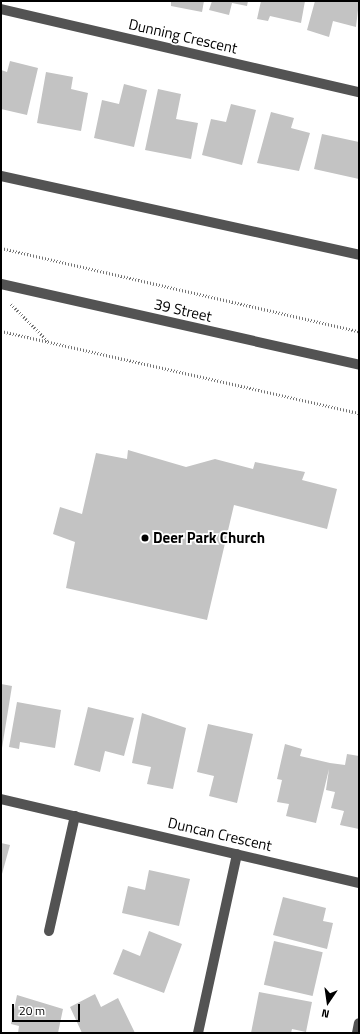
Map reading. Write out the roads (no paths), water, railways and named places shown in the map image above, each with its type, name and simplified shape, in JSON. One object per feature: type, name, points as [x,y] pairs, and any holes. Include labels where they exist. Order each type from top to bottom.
[{"type":"street","name":"Dunning Crescent","points":[[1,9],[359,92]]},
{"type":"street","points":[[1,176],[359,255]]},
{"type":"street","name":"39 Street","points":[[1,284],[359,365]]},
{"type":"street","name":"Duncan Crescent","points":[[1,799],[359,883]]},
{"type":"street","points":[[48,931],[75,816]]},
{"type":"street","points":[[198,1033],[237,854]]},
{"type":"street","points":[[357,1033],[359,1023]]},
{"type":"place","name":"Deer Park Church","points":[[145,538]]}]
